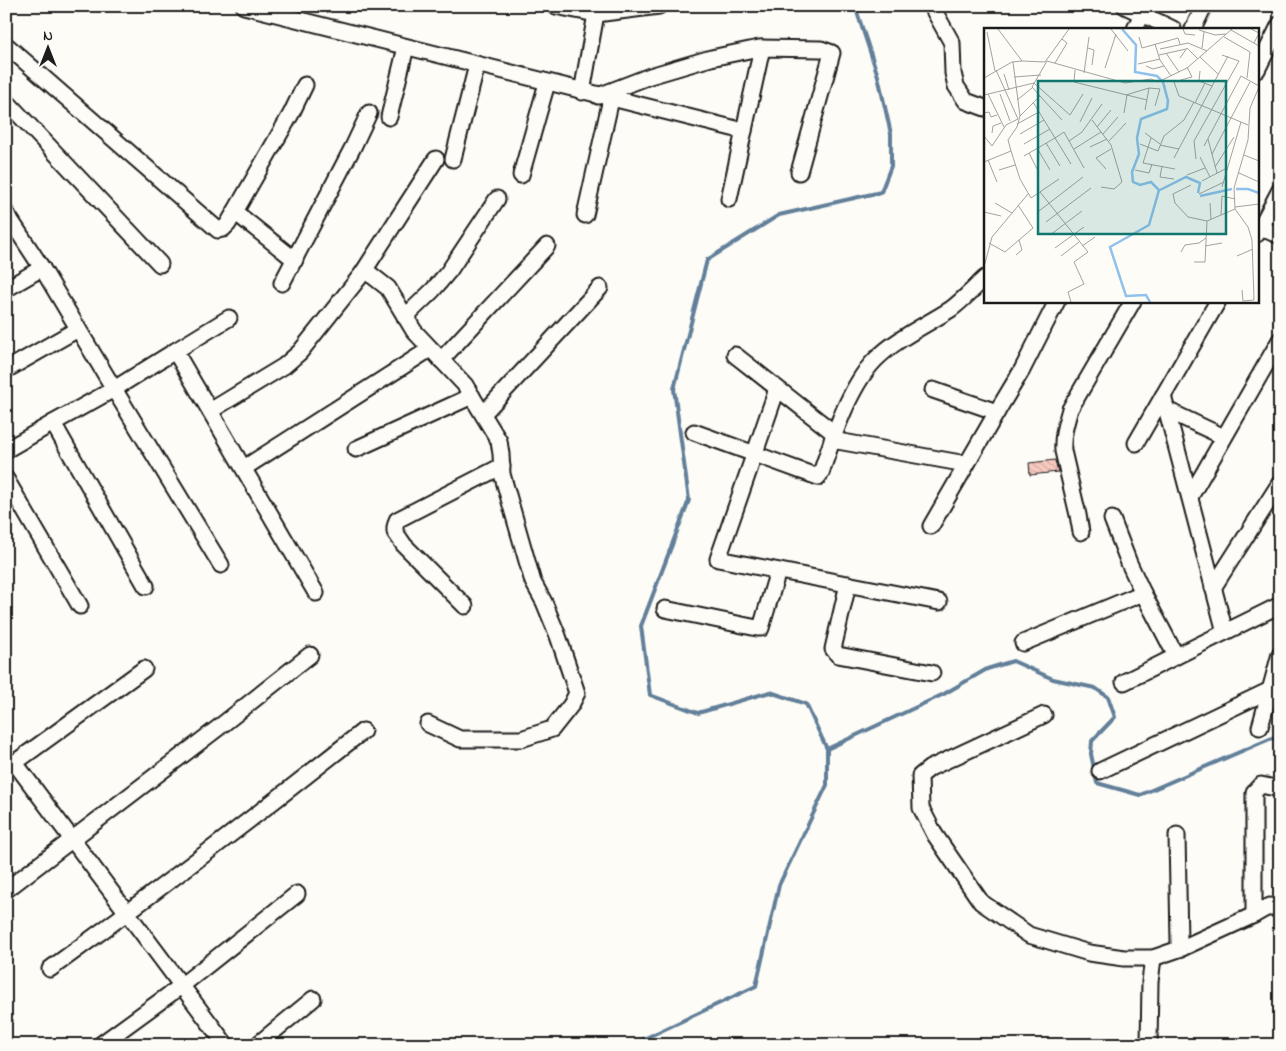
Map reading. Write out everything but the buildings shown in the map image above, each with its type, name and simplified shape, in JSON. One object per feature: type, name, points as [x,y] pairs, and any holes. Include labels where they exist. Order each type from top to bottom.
[{"type":"street","points":[[244,6],[744,131]]},
{"type":"street","points":[[302,21],[306,6]]},
{"type":"street","points":[[555,6],[596,14],[659,6]]},
{"type":"street","points":[[936,6],[932,7],[952,43],[953,74],[956,86],[966,101],[984,108]]},
{"type":"street","points":[[1125,6],[1171,28]]},
{"type":"street","points":[[1193,28],[1204,6]]},
{"type":"street","points":[[582,92],[596,14]]},
{"type":"street","points":[[1135,28],[1142,14]]},
{"type":"street","points":[[1258,68],[1280,24]]},
{"type":"street","points":[[6,45],[218,230],[223,229],[228,224],[291,114],[305,85]]},
{"type":"street","points":[[389,116],[406,47]]},
{"type":"street","points":[[604,97],[650,76],[711,58],[762,48],[821,49],[832,53],[799,172]]},
{"type":"street","points":[[729,199],[762,48]]},
{"type":"street","points":[[453,159],[477,65]]},
{"type":"street","points":[[521,175],[546,83]]},
{"type":"street","points":[[585,216],[604,97]]},
{"type":"street","points":[[7,104],[160,264]]},
{"type":"street","points":[[282,283],[369,113]]},
{"type":"street","points":[[210,411],[284,366],[300,352],[365,270],[436,159]]},
{"type":"street","points":[[1280,190],[1259,230],[1280,236]]},
{"type":"street","points":[[405,317],[433,290],[449,271],[497,199]]},
{"type":"street","points":[[235,212],[295,260]]},
{"type":"street","points":[[6,213],[42,268],[221,565]]},
{"type":"street","points":[[441,360],[546,246]]},
{"type":"street","points":[[6,289],[42,268]]},
{"type":"street","points":[[365,270],[388,288],[414,331],[465,385],[498,441],[502,474],[533,582],[544,602],[558,636],[577,693],[571,705],[552,729],[521,739],[460,739],[428,724]]},
{"type":"street","points":[[694,432],[818,477],[833,437],[858,383],[876,360],[896,343],[953,307],[984,279]]},
{"type":"street","points":[[483,414],[600,288]]},
{"type":"street","points":[[931,526],[1022,370],[1056,302]]},
{"type":"street","points":[[1081,532],[1063,451],[1064,428],[1070,409],[1132,302]]},
{"type":"street","points":[[1136,443],[1165,403],[1217,302]]},
{"type":"street","points":[[6,450],[114,389],[229,318]]},
{"type":"street","points":[[6,370],[78,329]]},
{"type":"street","points":[[1190,497],[1280,340]]},
{"type":"street","points":[[244,468],[430,349]]},
{"type":"street","points":[[175,352],[316,593]]},
{"type":"street","points":[[735,355],[833,437],[966,464]]},
{"type":"street","points":[[776,388],[718,559],[939,602]]},
{"type":"street","points":[[933,390],[997,412]]},
{"type":"street","points":[[356,449],[472,396]]},
{"type":"street","points":[[1165,403],[1224,437]]},
{"type":"street","points":[[1165,403],[1225,632]]},
{"type":"street","points":[[53,423],[146,586]]},
{"type":"street","points":[[466,606],[404,544],[395,532],[394,526],[397,520],[502,466]]},
{"type":"street","points":[[6,479],[80,606]]},
{"type":"street","points":[[1213,588],[1280,483]]},
{"type":"street","points":[[1112,519],[1143,593],[1176,656]]},
{"type":"street","points":[[665,609],[761,628],[778,571]]},
{"type":"street","points":[[848,584],[833,649],[838,655],[932,673]]},
{"type":"street","points":[[1023,644],[1143,593]]},
{"type":"street","points":[[1124,682],[1280,605]]},
{"type":"street","points":[[1260,727],[1280,654]]},
{"type":"street","points":[[6,890],[310,655]]},
{"type":"street","points":[[144,669],[10,766],[72,839],[226,1045]]},
{"type":"street","points":[[1100,771],[1270,690]]},
{"type":"street","points":[[1044,715],[930,768],[920,776],[921,808],[935,835],[981,902],[1029,935],[1089,953],[1124,958],[1153,958],[1182,948],[1270,906],[1271,908],[1280,905]]},
{"type":"street","points":[[50,969],[127,913],[363,731]]},
{"type":"street","points":[[1254,915],[1254,792],[1262,785],[1280,789]]},
{"type":"street","points":[[1177,835],[1179,942],[1182,948]]},
{"type":"street","points":[[100,1045],[181,986],[297,894]]},
{"type":"street","points":[[1149,1045],[1150,982],[1153,958]]},
{"type":"street","points":[[257,1045],[312,1000]]},
{"type":"waterway","points":[[631,1045],[756,986],[779,885],[827,785],[827,749],[806,704],[770,692],[698,713],[650,695],[641,626],[689,500],[674,389],[707,260],[779,215],[881,192],[891,166],[891,134],[878,76],[855,6]]},
{"type":"waterway","points":[[827,749],[944,694],[987,669],[1013,661],[1053,679],[1095,688],[1108,697],[1115,717],[1092,741],[1091,754],[1097,783],[1140,795],[1272,738],[1280,740]]}]
